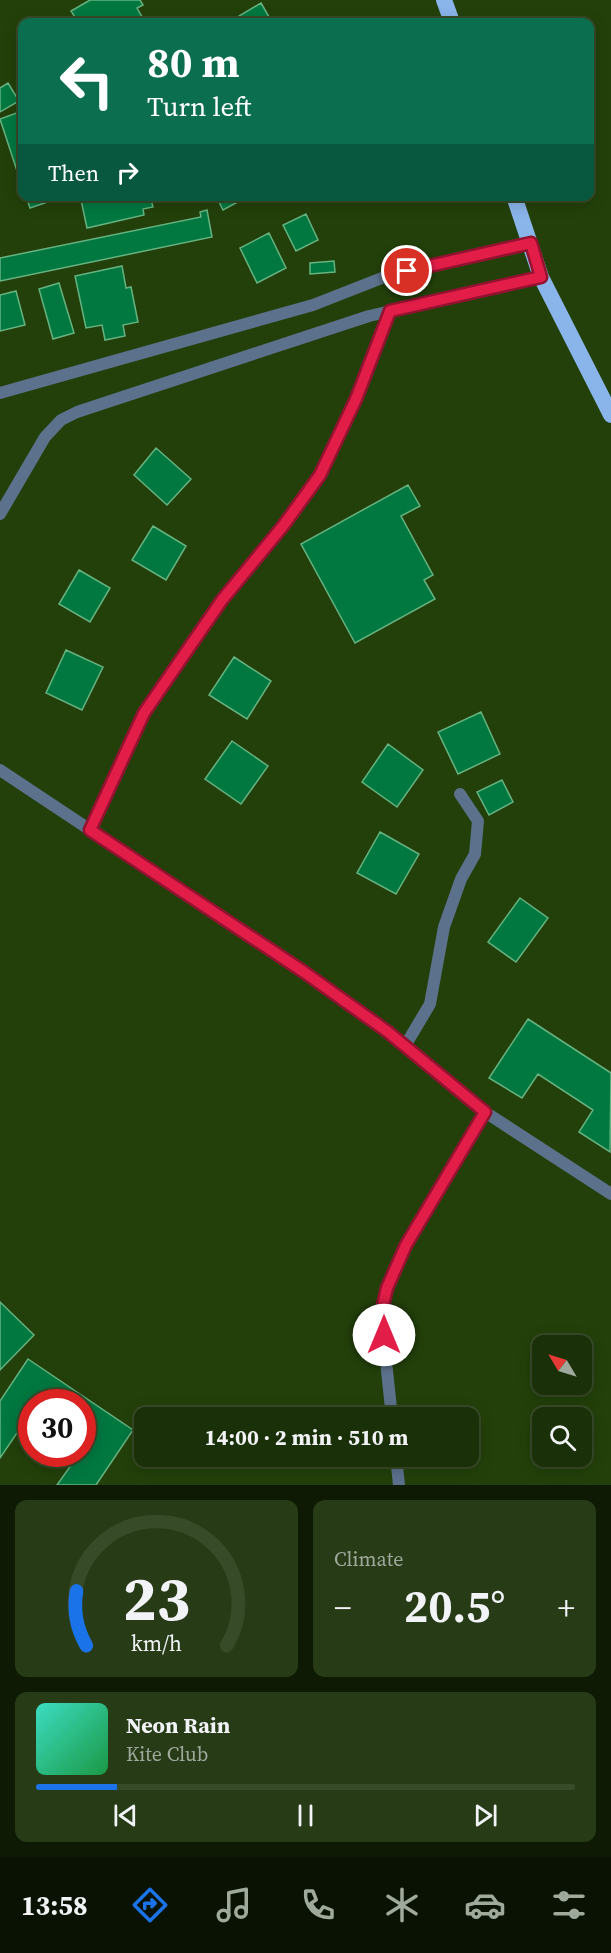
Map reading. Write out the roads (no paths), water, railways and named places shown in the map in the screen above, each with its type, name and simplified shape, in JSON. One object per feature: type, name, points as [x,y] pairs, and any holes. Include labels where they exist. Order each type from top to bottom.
[{"type":"highway","points":[[444,0],[451,18]]},
{"type":"highway","points":[[516,201],[541,277],[611,416]]},
{"type":"street","points":[[0,393],[314,304],[387,276],[531,243]]},
{"type":"street","points":[[0,514],[45,437],[61,420],[77,412],[357,320],[541,277]]},
{"type":"street","points":[[90,830],[144,713],[222,600],[283,526],[320,475],[356,399],[390,311]]},
{"type":"street","points":[[0,770],[304,972],[388,1032],[485,1112],[611,1194]]},
{"type":"street","points":[[405,1046],[430,1004],[444,927],[461,879],[476,854],[478,821],[460,794]]},
{"type":"street","points":[[391,1407],[381,1314],[387,1288],[406,1245],[485,1112]]},
{"type":"street","points":[[397,1467],[399,1485]]}]
